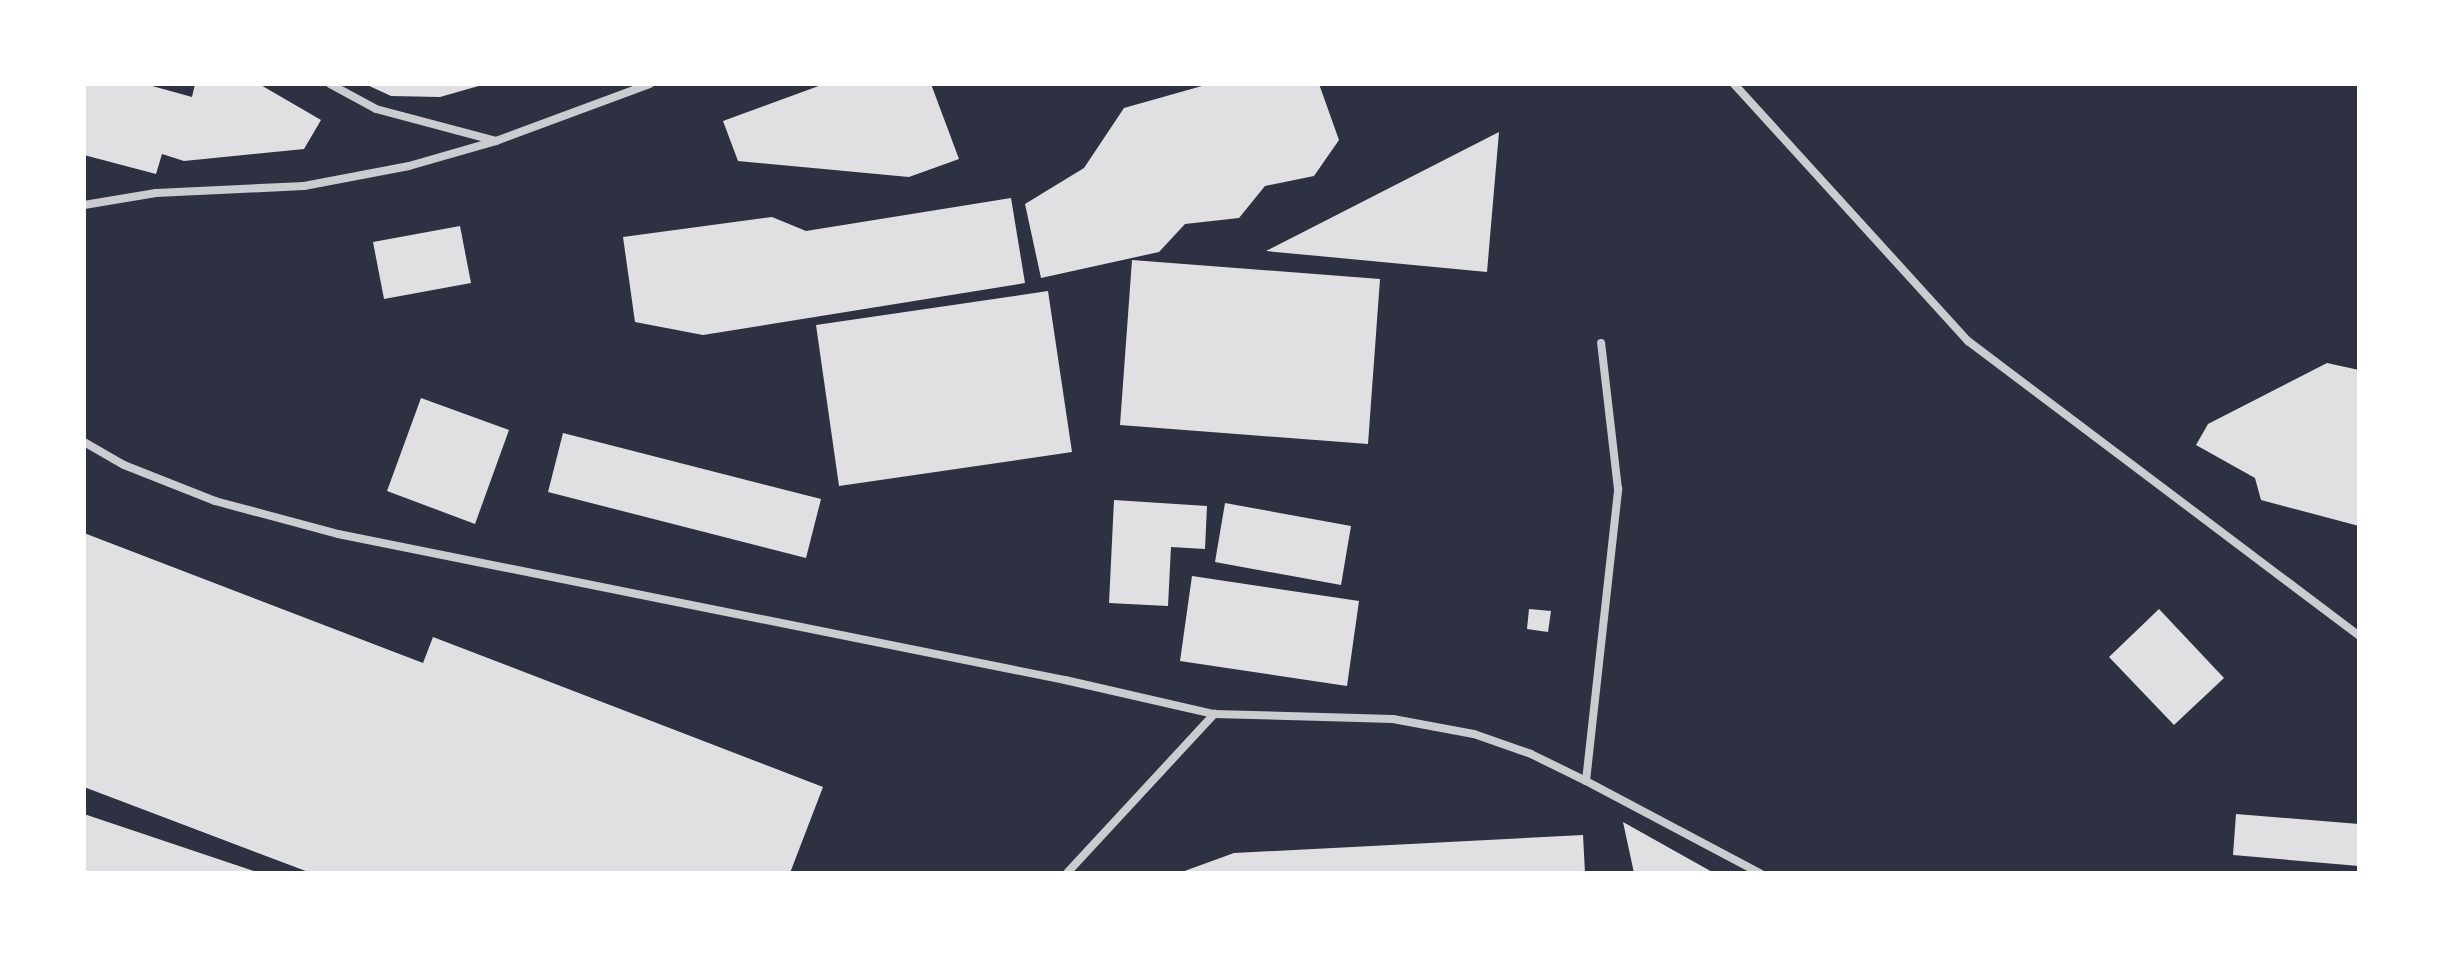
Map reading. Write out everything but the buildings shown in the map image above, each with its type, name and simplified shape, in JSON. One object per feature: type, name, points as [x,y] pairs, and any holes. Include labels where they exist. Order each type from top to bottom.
[{"type":"street","points":[[330,84],[376,109],[496,141]]},
{"type":"street","points":[[84,205],[156,193],[304,186],[409,166],[496,141],[650,84]]},
{"type":"street","points":[[1734,84],[1968,341],[2359,636]]},
{"type":"street","points":[[1586,781],[1618,489],[1601,343]]},
{"type":"street","points":[[84,442],[124,465],[215,501],[338,534],[1049,677],[1214,714],[1393,719],[1474,734],[1531,754],[1760,873]]},
{"type":"street","points":[[1067,873],[1214,714]]}]
